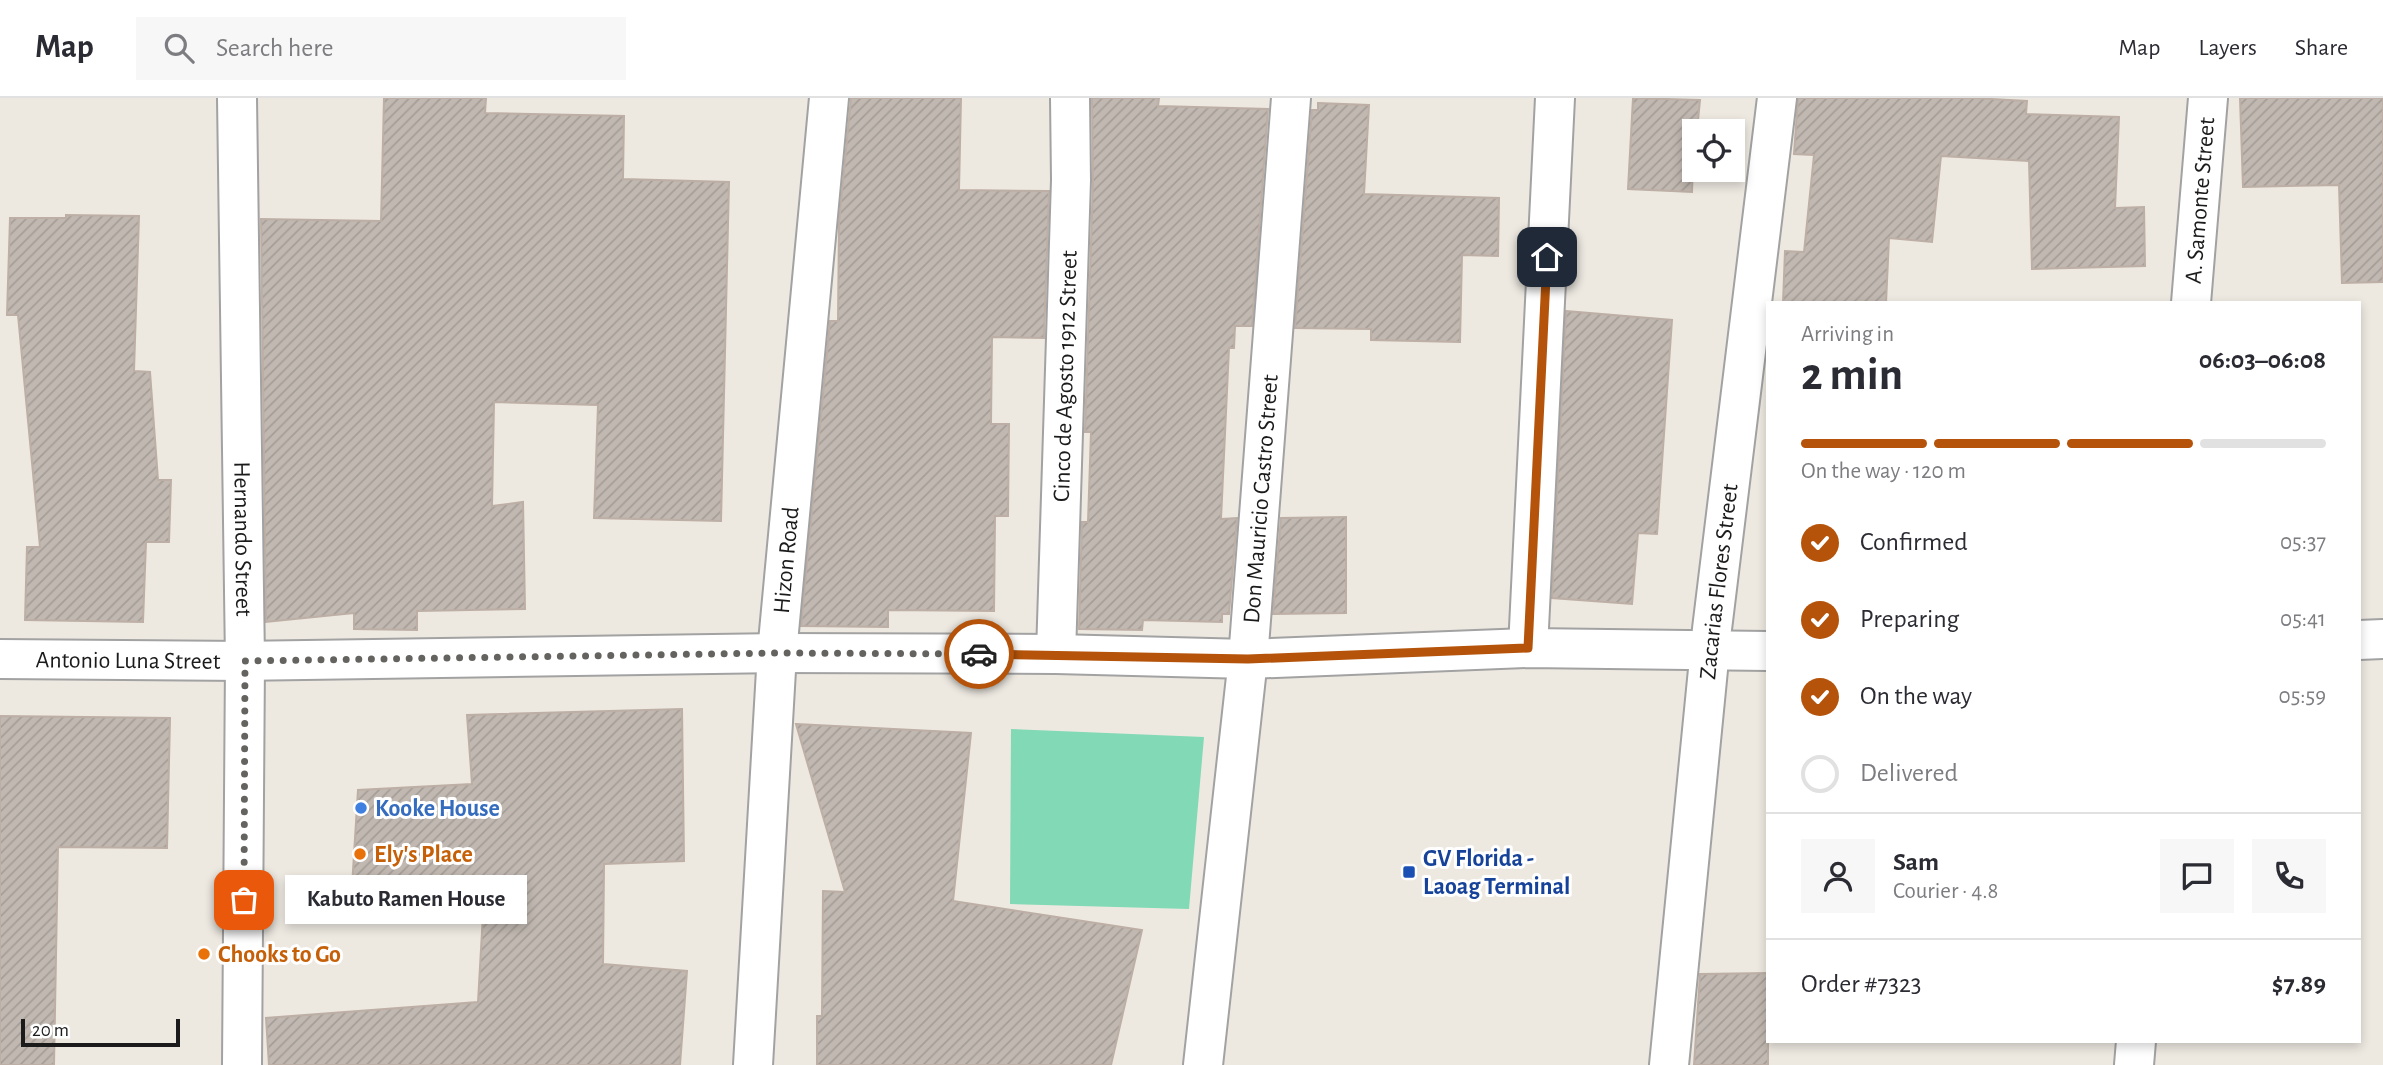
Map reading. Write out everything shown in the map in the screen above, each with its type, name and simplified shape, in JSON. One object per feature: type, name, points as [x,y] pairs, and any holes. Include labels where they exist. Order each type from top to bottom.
[{"type":"street","name":"Hernando Street","points":[[237,98],[245,661],[242,1065]]},
{"type":"street","name":"Hizon Road","points":[[753,1065],[777,653],[829,98]]},
{"type":"street","name":"Cinco de Agosto 1912 Street","points":[[1056,654],[1071,180],[1070,98]]},
{"type":"street","name":"Don Mauricio Castro Street","points":[[1203,1065],[1248,659],[1291,98]]},
{"type":"street","points":[[1528,648],[1555,98]]},
{"type":"street","name":"Zacarias Flores Street","points":[[1669,1065],[1709,652],[1777,98]]},
{"type":"street","name":"A. Samonte Street","points":[[2191,301],[2208,98]]},
{"type":"street","points":[[2361,640],[2383,639]]},
{"type":"street","name":"Antonio Luna Street","points":[[0,659],[245,661],[777,653],[1056,654],[1248,659],[1528,648],[1766,651]]},
{"type":"street","points":[[2134,1065],[2136,1043]]},
{"type":"green space","points":[[1011,729],[1204,737],[1189,909],[1010,904]]},
{"type":"building","points":[[384,98],[486,98],[485,113],[624,116],[623,179],[729,182],[721,521],[594,518],[598,405],[494,402],[492,506],[523,502],[525,609],[417,611],[417,630],[354,629],[354,613],[266,622],[261,219],[381,221]]},
{"type":"building","points":[[851,98],[961,98],[959,190],[1049,191],[1044,338],[992,337],[991,424],[1009,424],[1008,516],[995,516],[994,611],[888,610],[888,627],[801,626],[830,321],[838,321],[839,223]]},
{"type":"building","points":[[1092,98],[1159,98],[1158,106],[1268,109],[1252,326],[1235,326],[1234,348],[1229,348],[1221,519],[1237,518],[1229,614],[1222,614],[1222,622],[1143,620],[1142,630],[1079,629],[1082,522],[1088,522],[1091,432],[1085,432],[1093,181]]},
{"type":"building","points":[[1633,98],[1700,100],[1698,119],[1682,119],[1682,182],[1692,182],[1692,192],[1628,189]]},
{"type":"building","points":[[1798,98],[1974,98],[2027,101],[2026,114],[2119,117],[2115,208],[2144,207],[2145,266],[2032,269],[2029,161],[1941,156],[1932,242],[1889,238],[1886,301],[1783,301],[1785,251],[1804,252],[1814,155],[1794,154]]},
{"type":"building","points":[[2240,98],[2383,98],[2383,282],[2342,283],[2339,185],[2243,187]]},
{"type":"building","points":[[1318,103],[1369,105],[1364,194],[1499,198],[1498,256],[1462,255],[1460,342],[1371,340],[1371,329],[1295,328],[1312,110],[1318,110]]},
{"type":"building","points":[[66,215],[139,216],[134,371],[150,372],[158,480],[171,480],[169,542],[146,542],[143,622],[25,620],[27,547],[40,547],[18,315],[7,315],[10,218],[66,218]]},
{"type":"building","points":[[1566,311],[1672,320],[1657,534],[1638,533],[1632,604],[1552,598]]},
{"type":"building","points":[[1346,517],[1346,613],[1273,614],[1281,518]]},
{"type":"building","points":[[682,709],[684,861],[604,864],[603,964],[687,971],[680,1065],[269,1065],[266,1018],[478,1002],[483,914],[350,919],[358,790],[472,784],[467,715]]},
{"type":"building","points":[[0,716],[170,718],[167,848],[58,847],[54,1065],[0,1065]]},
{"type":"building","points":[[796,724],[971,733],[953,901],[1142,930],[1111,1065],[817,1065],[817,1016],[822,1016],[823,891],[845,892]]},
{"type":"building","points":[[1766,973],[1768,1065],[1694,1065],[1700,974]]},
{"type":"way so far","points":[[244,900],[245,661],[777,653],[979,654]]},
{"type":"place","name":"Kooke House","points":[[361,808]]},
{"type":"place","name":"Ely's Place","points":[[360,854]]},
{"type":"place","name":"GV Florida - Laoag Terminal","points":[[1409,872]]},
{"type":"place","name":"Kabuto Ramen House","points":[[244,900]]},
{"type":"place","name":"Chooks to Go","points":[[204,954]]},
{"type":"route","points":[[979,654],[1248,659],[1528,648],[1547,257]]}]
